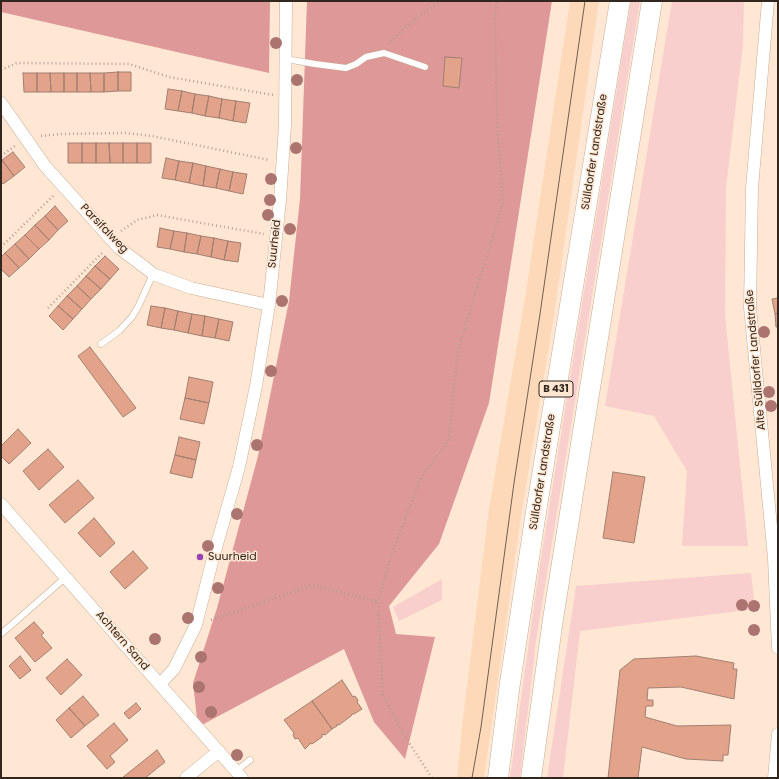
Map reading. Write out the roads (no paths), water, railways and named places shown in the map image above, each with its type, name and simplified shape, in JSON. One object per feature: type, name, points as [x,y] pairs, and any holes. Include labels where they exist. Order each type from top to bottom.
[{"type":"highway","name":"Sülldorfer Landstraße","points":[[498,778],[510,683],[536,512],[620,1]]},
{"type":"highway","name":"B 431","points":[[531,778],[553,619],[652,1]]},
{"type":"street","name":"Suurheid","points":[[160,684],[174,670],[196,625],[239,467],[256,386],[269,305],[283,163],[286,98],[286,1]]},
{"type":"street","name":"Alte Sülldorfer Landstraße","points":[[768,1],[752,188],[750,307],[774,558],[778,648]]},
{"type":"street","name":"Parsifalweg","points":[[1,103],[45,166],[119,248],[153,274],[191,288],[269,305]]},
{"type":"street","name":"Achtern Sand","points":[[1,504],[239,774]]},
{"type":"street","points":[[774,778],[778,734]]},
{"type":"street","points":[[186,778],[219,751]]},
{"type":"lane","points":[[286,59],[346,68],[356,64],[366,57],[384,53],[424,67]]},
{"type":"lane","points":[[101,344],[119,331],[132,317],[153,274]]},
{"type":"lane","points":[[1,634],[66,577]]},
{"type":"lane","points":[[239,774],[250,760]]},
{"type":"tram line","points":[[472,778],[481,727],[514,483],[585,1]]},
{"type":"place","name":"Suurheid","points":[[200,557]]}]
